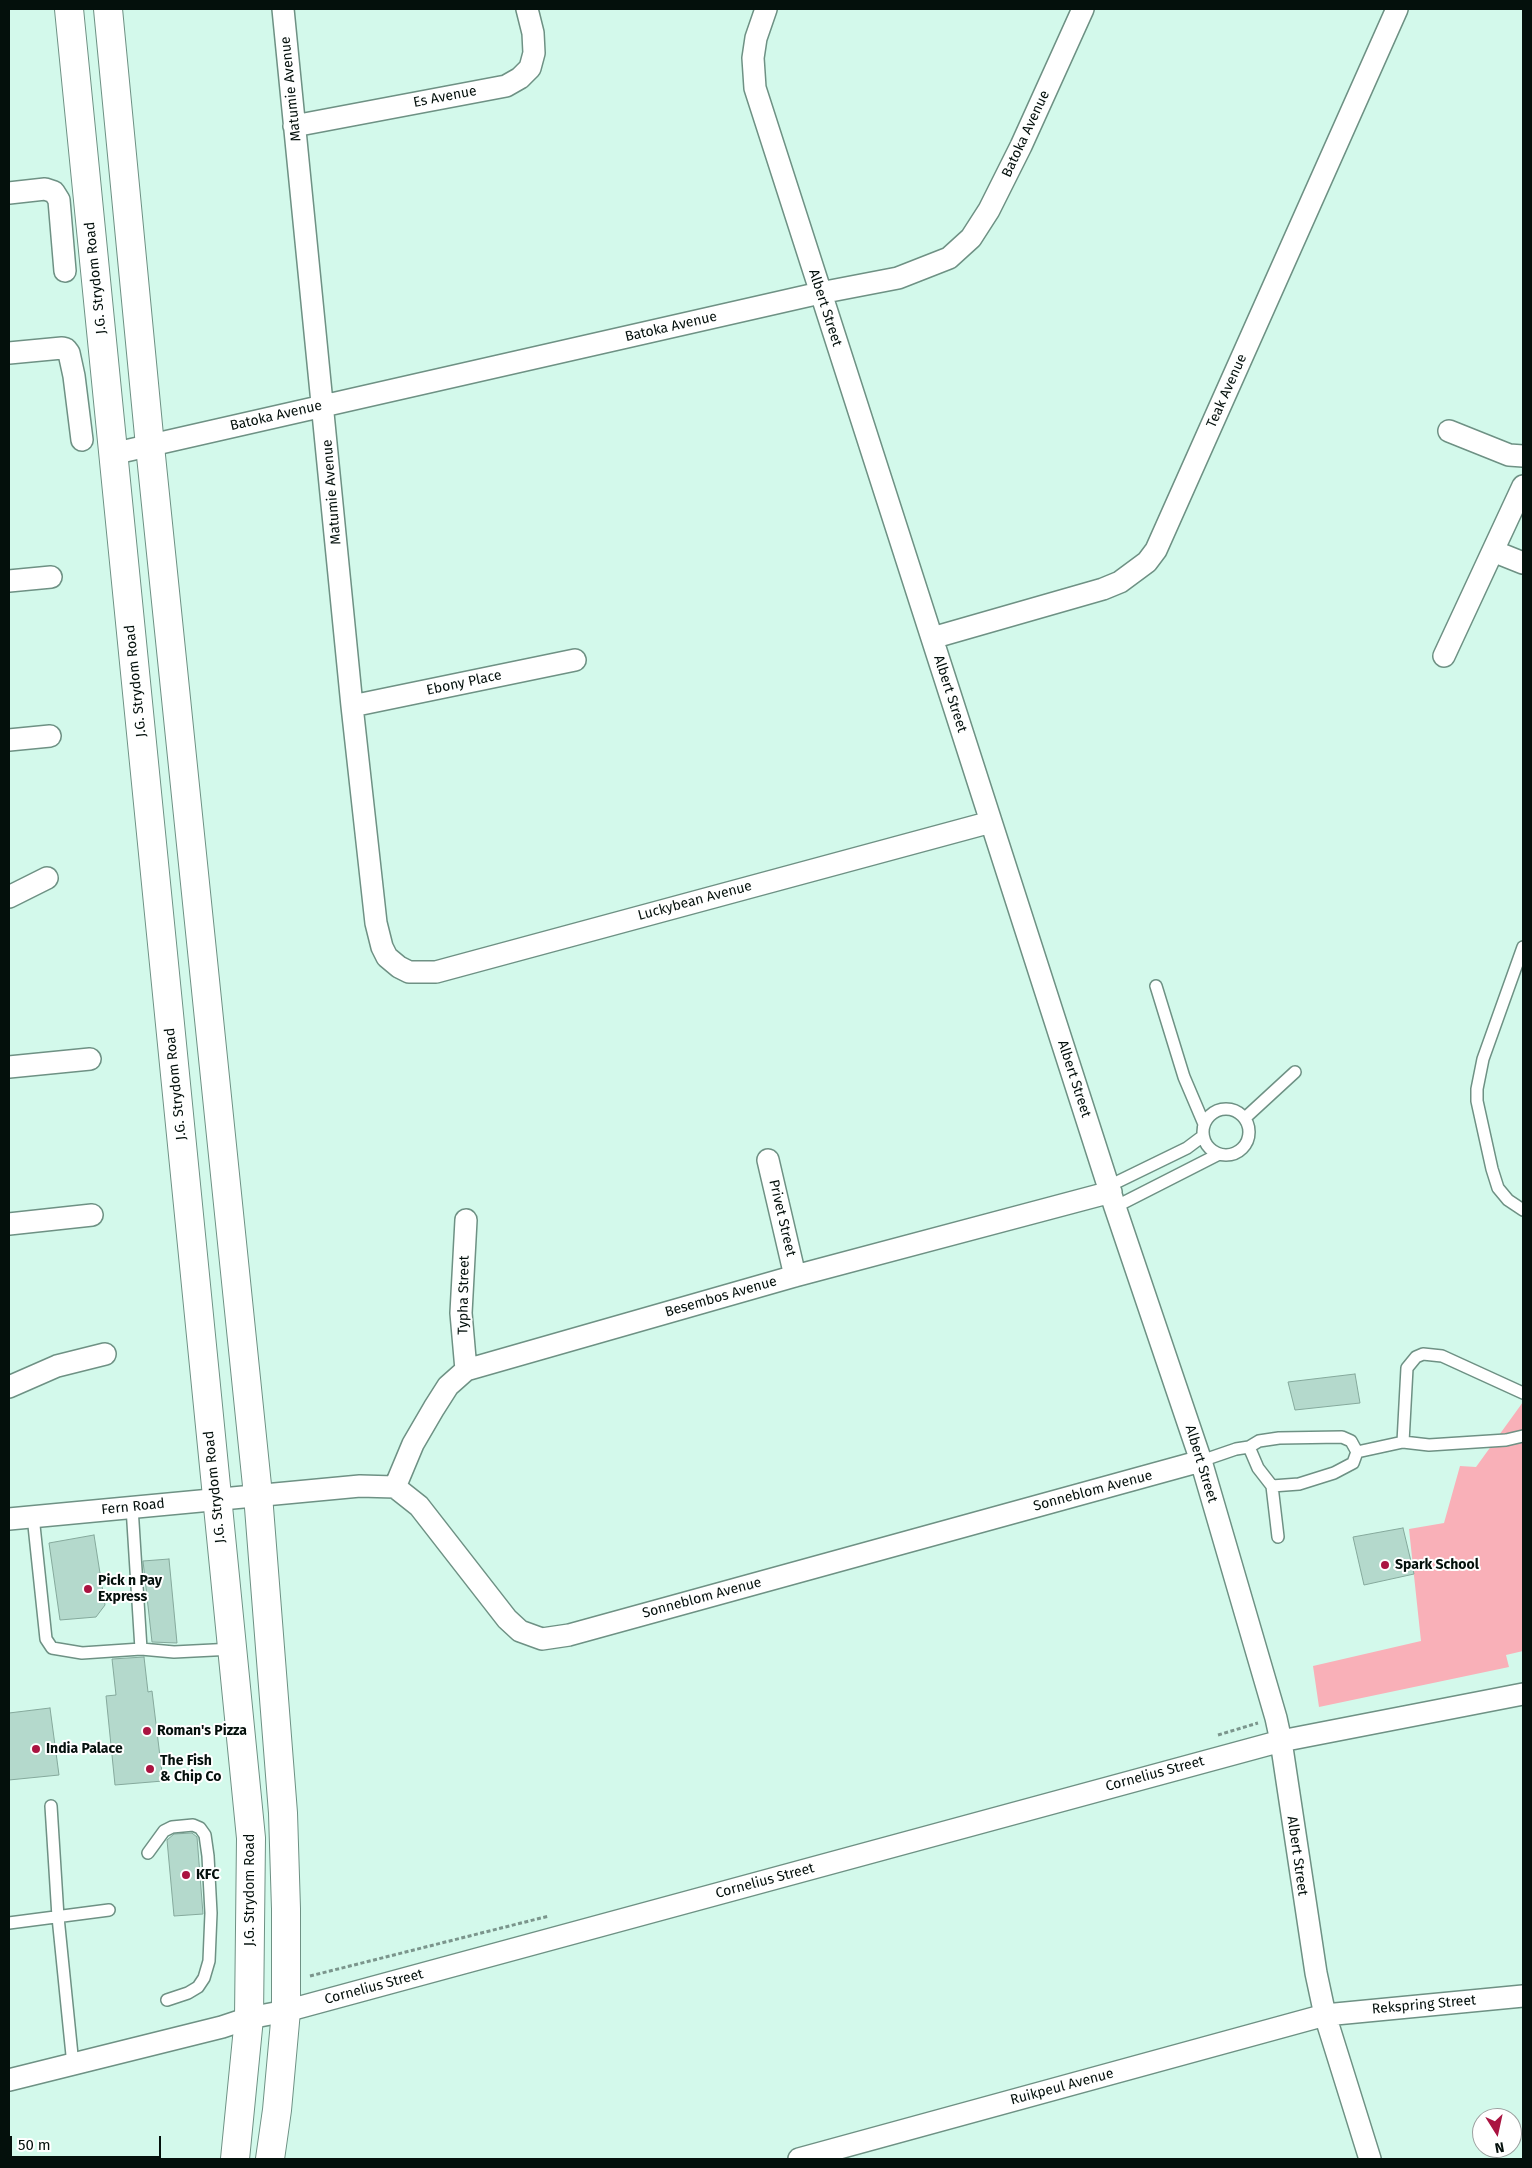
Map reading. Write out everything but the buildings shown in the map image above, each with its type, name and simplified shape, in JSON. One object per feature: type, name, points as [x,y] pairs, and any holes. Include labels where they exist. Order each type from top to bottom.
[{"type":"street","name":"J.G. Strydom Road","points":[[69,9],[216,1498],[234,1649],[251,1838],[249,2018],[235,2159]]},
{"type":"street","points":[[108,9],[150,446],[258,1495],[283,1822],[286,2011],[277,2110],[270,2159]]},
{"type":"street","name":"Matumie Avenue","points":[[283,9],[324,405],[352,706],[379,937],[387,957],[399,968]]},
{"type":"street","name":"Es Avenue","points":[[294,126],[506,86],[520,78],[530,68],[534,53],[534,33],[527,9]]},
{"type":"street","name":"Albert Street","points":[[766,9],[756,38],[753,58],[755,88],[1112,1195],[1202,1462],[1281,1740],[1310,1947],[1325,2015],[1370,2159]]},
{"type":"street","name":"Batoka Avenue","points":[[112,454],[820,293],[898,278],[949,258],[971,238],[989,210],[1021,146],[1083,9]]},
{"type":"street","name":"Teak Avenue","points":[[932,638],[1103,589],[1120,582],[1147,562],[1156,550],[1397,9]]},
{"type":"street","points":[[9,193],[45,189],[54,192],[59,200],[65,271]]},
{"type":"street","points":[[9,353],[66,349],[71,359],[82,440]]},
{"type":"street","points":[[1449,431],[1509,455],[1523,456]]},
{"type":"street","points":[[1444,656],[1523,486]]},
{"type":"street","points":[[1493,551],[1523,563]]},
{"type":"street","points":[[9,581],[51,577]]},
{"type":"street","name":"Ebony Place","points":[[352,706],[575,660]]},
{"type":"street","points":[[9,740],[50,736]]},
{"type":"street","name":"Luckybean Avenue","points":[[399,968],[409,972],[436,972],[991,822]]},
{"type":"street","points":[[9,896],[47,878]]},
{"type":"street","points":[[9,1067],[90,1059]]},
{"type":"street","name":"Privet Street","points":[[768,1160],[795,1276]]},
{"type":"street","name":"Besembos Avenue","points":[[395,1488],[412,1444],[448,1386],[466,1370],[795,1276],[1112,1195]]},
{"type":"street","points":[[9,1224],[92,1215]]},
{"type":"street","name":"Typha Street","points":[[466,1220],[461,1314],[466,1370]]},
{"type":"street","points":[[9,1387],[62,1364],[106,1354]]},
{"type":"street","name":"Sonneblom Avenue","points":[[395,1488],[418,1506],[507,1618],[520,1631],[542,1639],[570,1635],[1202,1462]]},
{"type":"street","points":[[258,1495],[360,1486],[395,1488]]},
{"type":"street","name":"Fern Road","points":[[9,1519],[258,1495]]},
{"type":"street","name":"Cornelius Street","points":[[9,2080],[222,2027],[249,2018],[286,2011],[1281,1740],[1523,1694]]},
{"type":"street","name":"Rekspring Street","points":[[1325,2015],[1523,1996]]},
{"type":"street","name":"Ruikpeul Avenue","points":[[799,2159],[1325,2015]]},
{"type":"lane","points":[[1523,947],[1483,1059],[1477,1089],[1477,1101],[1498,1188],[1508,1200],[1523,1210]]},
{"type":"lane","points":[[1156,986],[1184,1077],[1204,1124],[1203,1136],[1208,1148],[1219,1154],[1231,1155],[1241,1150],[1248,1141],[1250,1129],[1245,1118],[1236,1111],[1223,1109],[1212,1114],[1204,1124]]},
{"type":"lane","points":[[1245,1118],[1295,1072]]},
{"type":"lane","points":[[1112,1195],[1203,1136]]},
{"type":"lane","points":[[1112,1195],[1219,1154]]},
{"type":"lane","points":[[1402,1442],[1407,1368],[1416,1358],[1423,1354],[1442,1356],[1523,1393]]},
{"type":"lane","points":[[1357,1452],[1402,1442],[1429,1445],[1506,1440],[1523,1436]]},
{"type":"lane","points":[[1202,1462],[1236,1449],[1249,1447],[1259,1440],[1279,1438],[1342,1437],[1351,1441],[1357,1452],[1354,1463],[1334,1473],[1299,1484],[1272,1486]]},
{"type":"lane","points":[[1249,1447],[1258,1468],[1272,1486],[1278,1537]]},
{"type":"lane","points":[[132,1507],[141,1649]]},
{"type":"lane","points":[[33,1516],[42,1613],[48,1644],[55,1649],[82,1653],[141,1649],[174,1652],[234,1649]]},
{"type":"lane","points":[[50,1806],[58,1917],[73,2065]]},
{"type":"lane","points":[[148,1853],[164,1831],[172,1828],[193,1825],[200,1828],[205,1835],[211,1913],[209,1962],[204,1978],[198,1987],[188,1993],[167,2000]]},
{"type":"lane","points":[[9,1923],[109,1910]]},
{"type":"shaded area","points":[[1523,1402],[1523,1651],[1506,1655],[1509,1667],[1319,1707],[1313,1666],[1421,1641],[1409,1529],[1444,1523],[1460,1466],[1476,1467]]},
{"type":"place","name":"Spark School","points":[[1385,1565]]},
{"type":"place","name":"Pick n Pay Express","points":[[88,1589]]},
{"type":"place","name":"Roman's Pizza","points":[[147,1731]]},
{"type":"place","name":"India Palace","points":[[36,1749]]},
{"type":"place","name":"The Fish & Chip Co","points":[[150,1769]]},
{"type":"place","name":"KFC","points":[[186,1875]]}]
